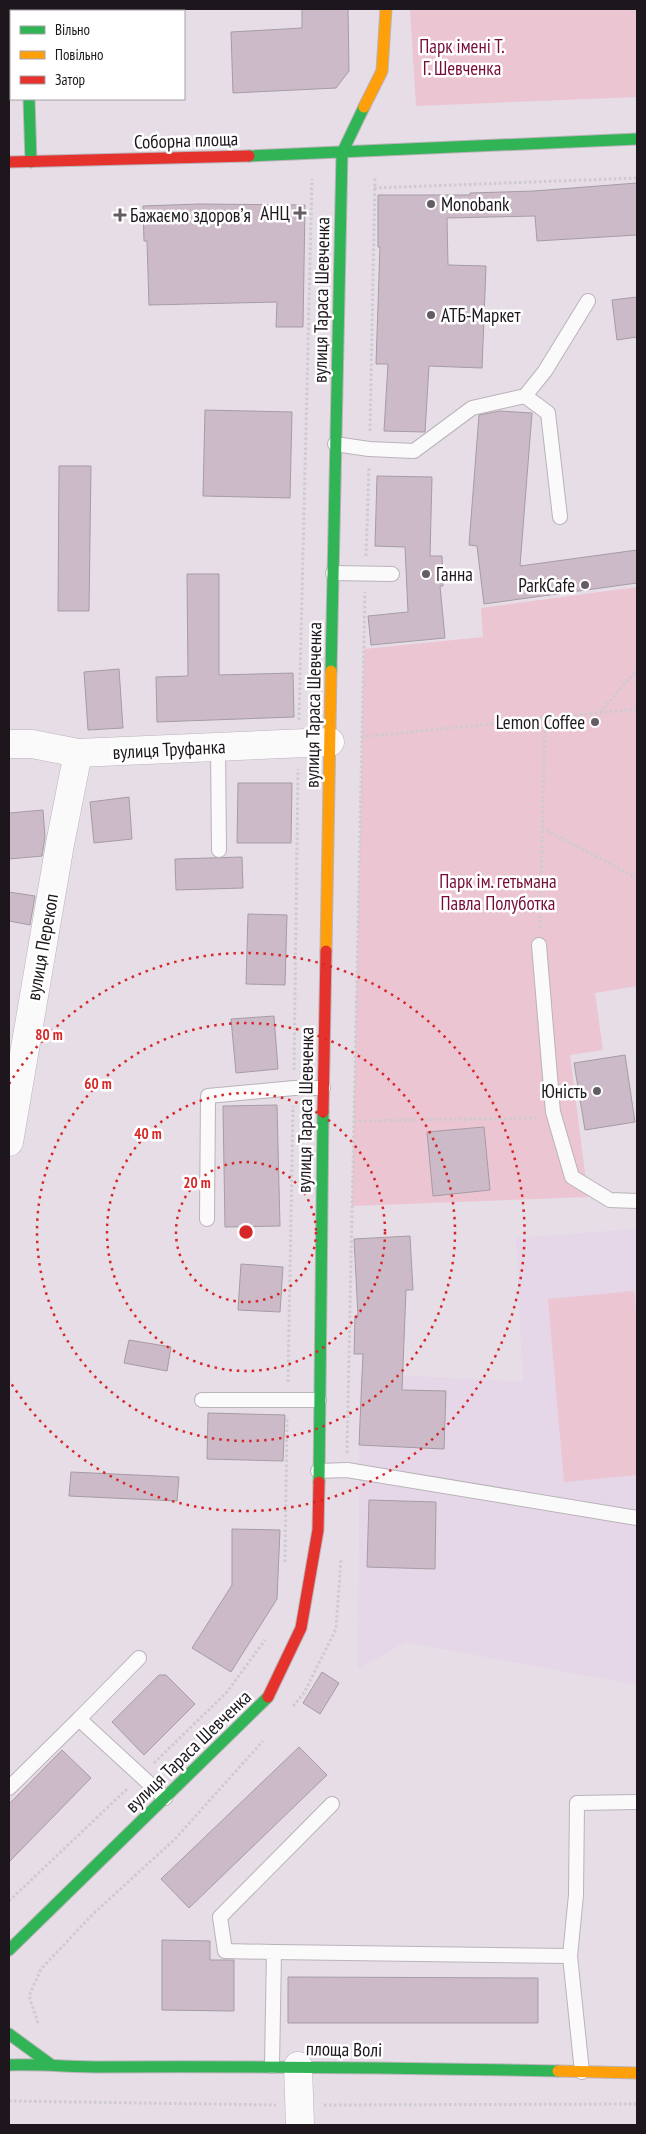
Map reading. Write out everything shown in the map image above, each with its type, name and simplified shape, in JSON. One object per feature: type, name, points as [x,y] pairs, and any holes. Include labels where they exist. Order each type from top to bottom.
[{"type":"main road","points":[[342,153],[382,72],[386,9]]},
{"type":"main road","points":[[29,100],[31,162]]},
{"type":"main road","name":"Соборна площа","points":[[9,162],[342,153],[637,139]]},
{"type":"main road","name":"вулиця Тараса Шевченка","points":[[9,1950],[266,1700],[301,1628],[318,1530],[323,1088],[342,153]]},
{"type":"main road","points":[[9,2034],[50,2064]]},
{"type":"main road","name":"площа Волі","points":[[9,2065],[50,2064],[97,2068],[285,2066],[637,2073]]},
{"type":"street","name":"вулиця Труфанка","points":[[9,744],[32,744],[78,753],[330,742]]},
{"type":"street","name":"вулиця Перекоп","points":[[9,1142],[60,844],[78,753]]},
{"type":"street","points":[[285,2066],[300,2125]]},
{"type":"lane","points":[[336,444],[369,449],[414,451],[472,408],[525,396],[545,371],[588,301]]},
{"type":"lane","points":[[525,396],[548,413],[560,517]]},
{"type":"lane","points":[[333,573],[392,574]]},
{"type":"lane","points":[[218,747],[220,850]]},
{"type":"lane","points":[[539,945],[554,1118],[572,1177],[610,1200],[637,1201]]},
{"type":"lane","points":[[207,1219],[208,1096],[294,1088],[323,1088]]},
{"type":"lane","points":[[202,1400],[319,1400]]},
{"type":"lane","points":[[318,1471],[347,1470],[637,1518]]},
{"type":"lane","points":[[9,1788],[139,1658]]},
{"type":"lane","points":[[79,1719],[165,1798]]},
{"type":"lane","points":[[582,2072],[570,1956],[576,1895],[577,1803],[637,1802]]},
{"type":"lane","points":[[332,1804],[220,1917],[225,1951],[570,1956]]},
{"type":"lane","points":[[274,1952],[285,2066]]},
{"type":"path","points":[[284,1568],[294,1088],[298,744],[313,154]]},
{"type":"path","points":[[374,188],[637,178]]},
{"type":"path","points":[[599,713],[637,670]]},
{"type":"path","points":[[347,1470],[361,737],[637,709]]},
{"type":"path","points":[[539,945],[545,718]]},
{"type":"path","points":[[542,828],[637,878]]},
{"type":"path","points":[[354,1121],[554,1118]]},
{"type":"path","points":[[292,1708],[304,1693],[336,1629],[341,1550]]},
{"type":"path","points":[[9,1901],[227,1692],[268,1635]]},
{"type":"path","points":[[45,2028],[38,2023],[29,1996],[40,1969],[93,1914],[175,1839],[266,1737]]},
{"type":"shaded area","points":[[637,1229],[637,1685],[405,1642],[358,1669],[360,1373],[523,1382],[516,1238]]},
{"type":"green space","name":"Парк імені Т. Г. Шевченка","points":[[410,9],[637,9],[637,97],[416,106]]},
{"type":"green space","name":"Парк ім. гетьмана Павла Полуботка","points":[[637,587],[637,986],[595,993],[603,1050],[570,1055],[588,1197],[352,1206],[364,649],[483,637],[481,608]]},
{"type":"green space","points":[[634,1291],[637,1323],[637,1475],[564,1482],[548,1299]]},
{"type":"building","points":[[302,9],[348,9],[349,71],[336,88],[233,93],[231,32],[302,28]]},
{"type":"building","points":[[637,183],[637,235],[537,241],[535,216],[447,218],[448,265],[486,266],[482,368],[429,366],[425,432],[384,431],[388,364],[376,364],[380,247],[378,247],[378,195],[470,195],[470,193],[534,191]]},
{"type":"building","points":[[199,204],[305,205],[303,327],[276,327],[277,302],[149,305],[147,241],[144,241],[143,206]]},
{"type":"building","points":[[637,297],[637,337],[617,340],[612,300]]},
{"type":"building","points":[[205,410],[292,412],[290,498],[203,496]]},
{"type":"building","points":[[500,411],[532,413],[520,566],[637,550],[637,583],[484,604],[477,546],[469,545],[479,415]]},
{"type":"building","points":[[59,466],[91,466],[89,611],[58,611]]},
{"type":"building","points":[[377,476],[432,477],[430,556],[442,556],[443,586],[440,586],[445,638],[371,645],[368,616],[408,612],[405,547],[375,546]]},
{"type":"building","points":[[187,574],[219,574],[219,675],[293,673],[294,717],[157,722],[156,677],[188,676]]},
{"type":"building","points":[[119,669],[123,728],[88,730],[84,672]]},
{"type":"building","points":[[238,783],[292,783],[291,843],[237,843]]},
{"type":"building","points":[[129,797],[132,839],[94,843],[90,802]]},
{"type":"building","points":[[43,810],[45,837],[42,856],[9,859],[9,813]]},
{"type":"building","points":[[242,857],[243,888],[176,890],[175,859]]},
{"type":"building","points":[[9,892],[35,896],[30,925],[9,921]]},
{"type":"building","points":[[248,914],[287,915],[285,985],[246,984]]},
{"type":"building","points":[[274,1016],[278,1069],[236,1073],[231,1019]]},
{"type":"building","points":[[625,1055],[635,1122],[585,1130],[574,1063]]},
{"type":"building","points":[[277,1105],[280,1226],[225,1227],[223,1106]]},
{"type":"building","points":[[484,1127],[490,1190],[433,1196],[427,1132]]},
{"type":"building","points":[[410,1236],[413,1290],[406,1290],[402,1390],[446,1391],[444,1449],[359,1445],[363,1354],[354,1354],[355,1316],[358,1316],[354,1239]]},
{"type":"building","points":[[241,1264],[283,1267],[280,1312],[238,1310]]},
{"type":"building","points":[[129,1340],[171,1347],[167,1371],[124,1363]]},
{"type":"building","points":[[208,1413],[285,1415],[283,1461],[207,1459]]},
{"type":"building","points":[[71,1472],[179,1477],[177,1501],[69,1496]]},
{"type":"building","points":[[369,1500],[436,1502],[435,1569],[367,1567]]},
{"type":"building","points":[[232,1529],[280,1530],[277,1599],[231,1672],[192,1648],[232,1585]]},
{"type":"building","points":[[322,1672],[339,1683],[320,1714],[303,1703]]},
{"type":"building","points":[[159,1675],[166,1675],[195,1704],[144,1755],[112,1722]]},
{"type":"building","points":[[299,1747],[327,1775],[189,1908],[161,1879]]},
{"type":"building","points":[[62,1750],[91,1778],[9,1862],[9,1804]]},
{"type":"building","points":[[162,1940],[210,1941],[210,1960],[234,1960],[234,2011],[162,2010]]},
{"type":"building","points":[[288,1977],[538,1978],[538,2023],[288,2023]]},
{"type":"traffic: fast","points":[[29,100],[31,162]]},
{"type":"traffic: fast","points":[[331,671],[342,153],[364,107]]},
{"type":"traffic: fast","points":[[249,156],[637,139]]},
{"type":"traffic: fast","points":[[319,1482],[323,1112]]},
{"type":"traffic: fast","points":[[9,1950],[268,1697]]},
{"type":"traffic: fast","points":[[9,2034],[50,2064]]},
{"type":"traffic: fast","points":[[9,2065],[558,2071]]},
{"type":"traffic: slow","points":[[364,107],[382,71],[386,9]]},
{"type":"traffic: slow","points":[[326,951],[331,671]]},
{"type":"traffic: slow","points":[[558,2071],[637,2073]]},
{"type":"traffic: jam","points":[[9,162],[249,156]]},
{"type":"traffic: jam","points":[[323,1112],[326,951]]},
{"type":"traffic: jam","points":[[268,1697],[301,1628],[318,1530],[319,1482]]},
{"type":"place","name":"Monobank","points":[[431,204]]},
{"type":"place","name":"АНЦ","points":[[300,213]]},
{"type":"place","name":"Бажаємо здоровʼя","points":[[120,215]]},
{"type":"place","name":"АТБ-Маркет","points":[[431,315]]},
{"type":"place","name":"Ганна","points":[[426,574]]},
{"type":"place","name":"ParkCafe","points":[[585,585]]},
{"type":"place","name":"Lemon Coffee","points":[[595,722]]},
{"type":"place","name":"Юність","points":[[597,1091]]}]
